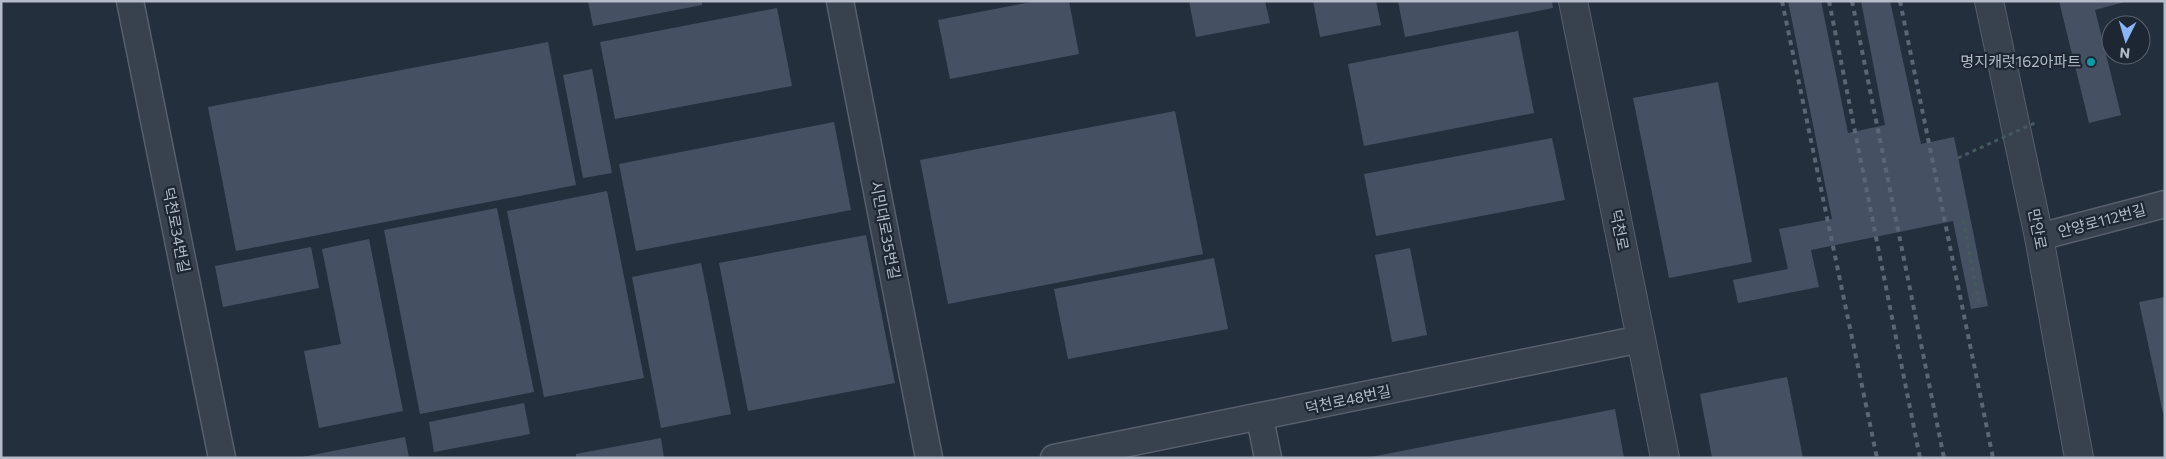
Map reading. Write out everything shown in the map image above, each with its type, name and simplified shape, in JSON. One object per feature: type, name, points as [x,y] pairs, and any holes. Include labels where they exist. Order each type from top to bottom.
[{"type":"street","name":"덕천로34번길","points":[[130,1],[222,458]]},
{"type":"street","name":"시민대로35번길","points":[[840,1],[929,458]]},
{"type":"street","name":"덕천로","points":[[1573,1],[1665,458]]},
{"type":"street","name":"만안로","points":[[1989,1],[2039,238],[2079,458]]},
{"type":"street","name":"안양로112번길","points":[[2039,238],[2165,204]]},
{"type":"street","name":"덕천로48번길","points":[[1054,458],[1260,418],[1641,339]]},
{"type":"street","points":[[1260,418],[1268,458]]},
{"type":"path","points":[[1958,158],[2037,122]]},
{"type":"path","points":[[1963,220],[1980,307]]},
{"type":"building","points":[[588,1],[702,1],[702,5],[593,26]]},
{"type":"building","points":[[1036,1],[1069,1],[1079,54],[950,79],[938,20]]},
{"type":"building","points":[[1189,1],[1265,1],[1270,23],[1196,37]]},
{"type":"building","points":[[1313,1],[1376,1],[1381,25],[1320,37]]},
{"type":"building","points":[[1398,1],[1552,1],[1553,8],[1405,37]]},
{"type":"building","points":[[1788,1],[1821,1],[1848,133],[1885,125],[1861,1],[1890,1],[1921,144],[1954,137],[1988,306],[1971,309],[1953,221],[1811,250],[1819,287],[1738,303],[1733,280],[1788,269],[1779,229],[1832,219]]},
{"type":"building","name":"명지캐럿162아파트","points":[[2059,1],[2128,1],[2095,10],[2101,34],[2101,65],[2109,65],[2121,115],[2089,123]]},
{"type":"building","points":[[777,8],[792,86],[615,119],[600,42]]},
{"type":"building","points":[[1518,31],[1534,113],[1364,146],[1348,64]]},
{"type":"building","points":[[548,42],[576,185],[236,251],[208,107]]},
{"type":"building","points":[[592,69],[612,173],[583,178],[563,75]]},
{"type":"building","points":[[1718,82],[1752,262],[1669,278],[1633,98]]},
{"type":"building","points":[[1175,111],[1203,254],[948,304],[920,160]]},
{"type":"building","points":[[834,122],[851,210],[636,251],[619,164]]},
{"type":"building","points":[[1552,138],[1565,200],[1376,236],[1364,174]]},
{"type":"building","points":[[607,191],[644,378],[544,397],[507,211]]},
{"type":"building","points":[[497,208],[534,392],[420,414],[384,230]]},
{"type":"building","points":[[866,235],[895,383],[748,411],[719,263]]},
{"type":"building","points":[[369,239],[403,411],[319,428],[304,351],[341,344],[322,249]]},
{"type":"building","points":[[311,247],[319,288],[223,307],[215,266]]},
{"type":"building","points":[[1410,248],[1427,335],[1392,342],[1375,255]]},
{"type":"building","points":[[1214,258],[1228,329],[1068,359],[1054,289]]},
{"type":"building","points":[[701,263],[731,414],[661,428],[632,277]]},
{"type":"building","points":[[2165,297],[2165,413],[2163,413],[2139,302]]},
{"type":"building","points":[[1787,377],[1803,458],[1712,458],[1700,394]]},
{"type":"building","points":[[524,403],[530,434],[434,452],[429,422]]},
{"type":"building","points":[[1615,409],[1624,458],[1371,458],[1371,457]]},
{"type":"building","points":[[405,437],[409,458],[302,458],[302,457]]},
{"type":"building","points":[[661,438],[664,458],[576,458],[576,454]]},
{"type":"railway","points":[[1782,1],[1877,458]]},
{"type":"railway","points":[[1829,1],[1920,458]]},
{"type":"railway","points":[[1852,1],[1944,458]]},
{"type":"railway","points":[[1900,1],[1993,458]]},
{"type":"place","name":"명지캐럿162아파트","points":[[2091,62]]}]
